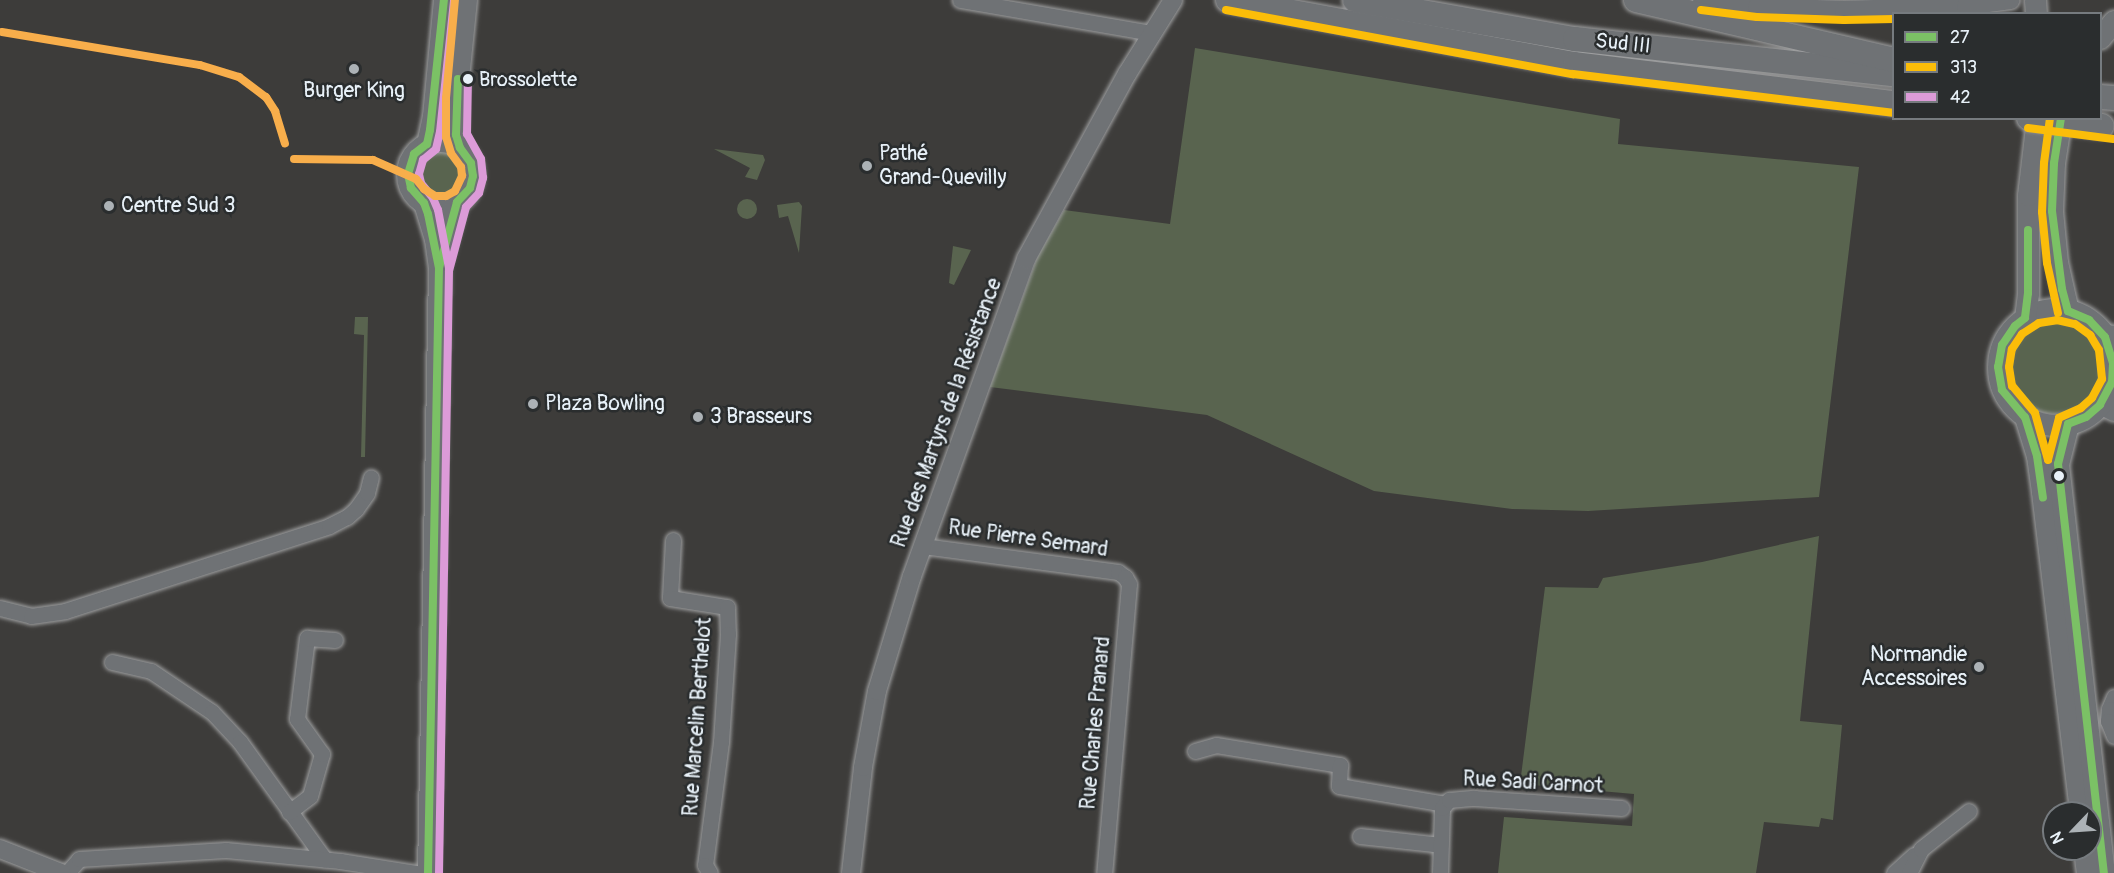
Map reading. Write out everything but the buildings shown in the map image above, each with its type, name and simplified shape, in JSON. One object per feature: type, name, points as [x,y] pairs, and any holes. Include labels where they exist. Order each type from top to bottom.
[{"type":"highway","name":"Sud III","points":[[1228,0],[1575,64],[1892,103]]},
{"type":"highway","name":"Sud III","points":[[1355,0],[1575,39],[1892,74]]},
{"type":"highway","points":[[1636,0],[1892,60]]},
{"type":"highway","points":[[2047,120],[2110,127]]},
{"type":"main road","points":[[427,144],[434,116],[444,0]]},
{"type":"main road","points":[[439,268],[457,202],[470,188],[473,176],[471,163],[460,148],[456,135],[456,98],[466,0]]},
{"type":"main road","points":[[2102,36],[2114,21]]},
{"type":"main road","points":[[2025,318],[2028,293],[2028,195],[2037,120]]},
{"type":"main road","points":[[2061,120],[2054,163],[2052,211],[2057,262],[2068,311]]},
{"type":"main road","points":[[428,873],[439,268],[435,239],[424,203],[411,188],[408,174],[414,154],[427,144],[447,142],[460,148]]},
{"type":"main road","points":[[424,203],[441,207],[457,202]]},
{"type":"main road","points":[[2046,310],[2068,311],[2089,320],[2109,337],[2114,373],[2107,408],[2068,424],[2042,424],[2025,417],[2008,400],[2002,390],[1998,367],[2002,345],[2015,326],[2025,318],[2046,310]]},
{"type":"main road","points":[[2025,417],[2037,456],[2079,801]]},
{"type":"main road","points":[[2068,424],[2058,464],[2104,873]]},
{"type":"street","points":[[960,0],[1152,33]]},
{"type":"street","points":[[1702,0],[1757,7],[1844,10],[1966,6],[2011,0]]},
{"type":"street","name":"Rue des Martyrs de la Résistance","points":[[851,873],[863,767],[877,691],[923,546],[1026,259],[1152,33],[1170,6]]},
{"type":"street","points":[[0,608],[31,616],[65,611],[339,522],[356,509],[363,500],[371,477]]},
{"type":"street","name":"Rue Marcelin Berthelot","points":[[673,540],[670,598],[727,607],[728,634],[721,742],[704,870]]},
{"type":"street","name":"Rue Pierre Semard","points":[[923,546],[1118,572],[1125,577]]},
{"type":"street","name":"Rue Charles Pranard","points":[[1104,873],[1129,584],[1125,577]]},
{"type":"street","points":[[289,812],[310,796],[322,754],[297,718],[307,638],[335,640]]},
{"type":"street","points":[[112,662],[151,671],[212,712],[240,742],[325,860]]},
{"type":"street","points":[[2114,697],[2108,721],[2114,736]]},
{"type":"street","name":"Rue Sadi Carnot","points":[[1195,752],[1216,745],[1340,765],[1339,786],[1445,804]]},
{"type":"street","name":"Rue Sadi Carnot","points":[[1440,873],[1442,808],[1449,800],[1474,798],[1622,808]]},
{"type":"street","points":[[1894,873],[1968,811]]},
{"type":"street","points":[[1360,836],[1441,845]]},
{"type":"street","points":[[0,849],[61,873]]},
{"type":"street","points":[[1909,873],[1921,849]]},
{"type":"street","points":[[67,873],[79,859],[226,850],[325,860],[417,873]]},
{"type":"green space","points":[[1195,48],[1620,119],[1618,144],[1859,167],[1819,497],[1588,511],[1512,509],[1374,491],[1207,415],[990,387],[1037,258],[1064,210],[1170,224]]},
{"type":"green space","points":[[714,149],[763,155],[765,160],[757,180],[745,177],[750,168]]},
{"type":"green space","points":[[439,151],[455,158],[462,174],[455,190],[439,197],[423,190],[416,174],[423,158]]},
{"type":"green space","points":[[743,199],[751,199],[757,205],[757,213],[751,219],[743,219],[737,213],[737,205]]},
{"type":"green space","points":[[799,202],[802,206],[799,253],[788,216],[779,218],[777,205]]},
{"type":"green space","points":[[953,246],[971,250],[954,285],[949,283]]},
{"type":"green space","points":[[355,317],[368,317],[365,457],[361,457],[364,335],[354,334]]},
{"type":"green space","points":[[2055,320],[2073,324],[2088,334],[2098,349],[2102,367],[2098,385],[2088,400],[2073,410],[2055,414],[2037,410],[2022,400],[2012,385],[2008,367],[2012,349],[2022,334],[2037,324]]},
{"type":"green space","points":[[1819,536],[1800,721],[1842,725],[1833,820],[1821,818],[1819,827],[1764,822],[1756,873],[1498,873],[1504,817],[1632,826],[1634,794],[1520,784],[1545,587],[1598,588],[1603,578],[1702,562]]},
{"type":"transit line","name":"27","points":[[428,873],[439,268],[428,214],[424,203],[411,188],[408,174],[414,154],[427,144],[430,130],[444,0]]},
{"type":"transit line","points":[[294,159],[373,160],[416,179],[424,189],[435,196],[446,196],[455,191],[462,176],[461,167],[451,153],[446,137],[446,98],[455,0]]},
{"type":"transit line","name":"42","points":[[439,873],[449,268],[438,210],[433,198],[421,183],[419,174],[423,160],[436,149],[440,132],[454,1]]},
{"type":"transit line","name":"313","points":[[1226,10],[1573,74],[1892,113]]},
{"type":"transit line","name":"313","points":[[1701,10],[1757,17],[1892,19]]},
{"type":"transit line","points":[[2,32],[200,65],[239,77],[266,97],[275,111],[285,144]]},
{"type":"transit line","name":"27","points":[[439,268],[457,202],[470,188],[473,176],[471,163],[460,148],[456,135],[458,79]]},
{"type":"transit line","name":"42","points":[[449,271],[466,207],[479,193],[483,178],[481,159],[467,134],[468,79]]},
{"type":"transit line","name":"313","points":[[2050,120],[2044,163],[2042,212],[2047,263],[2058,313]]},
{"type":"transit line","name":"27","points":[[2061,120],[2054,163],[2052,211],[2062,289],[2068,311],[2089,320],[2105,337],[2113,364],[2112,382],[2100,405],[2086,417],[2068,424],[2058,464],[2104,873]]},
{"type":"transit line","name":"313","points":[[2028,128],[2113,139]]},
{"type":"transit line","name":"27","points":[[2028,230],[2028,293],[2025,318],[2015,326],[2002,345],[1998,367],[2002,390],[2025,417],[2037,456],[2043,498]]},
{"type":"transit line","name":"313","points":[[2057,320],[2075,324],[2090,335],[2099,350],[2102,379],[2092,398],[2081,408],[2059,418],[2048,460],[2035,413],[2012,386],[2009,367],[2012,349],[2022,334],[2039,323],[2057,320]]},
{"type":"place","name":"Burger King","points":[[354,69]]},
{"type":"place","name":"Brossolette","points":[[468,79]]},
{"type":"place","name":"Pathé Grand-Quevilly","points":[[867,166]]},
{"type":"place","name":"Centre Sud 3","points":[[109,206]]},
{"type":"place","name":"Plaza Bowling","points":[[533,404]]},
{"type":"place","name":"3 Brasseurs","points":[[698,417]]},
{"type":"place","name":"Normandie Accessoires","points":[[1979,667]]}]
